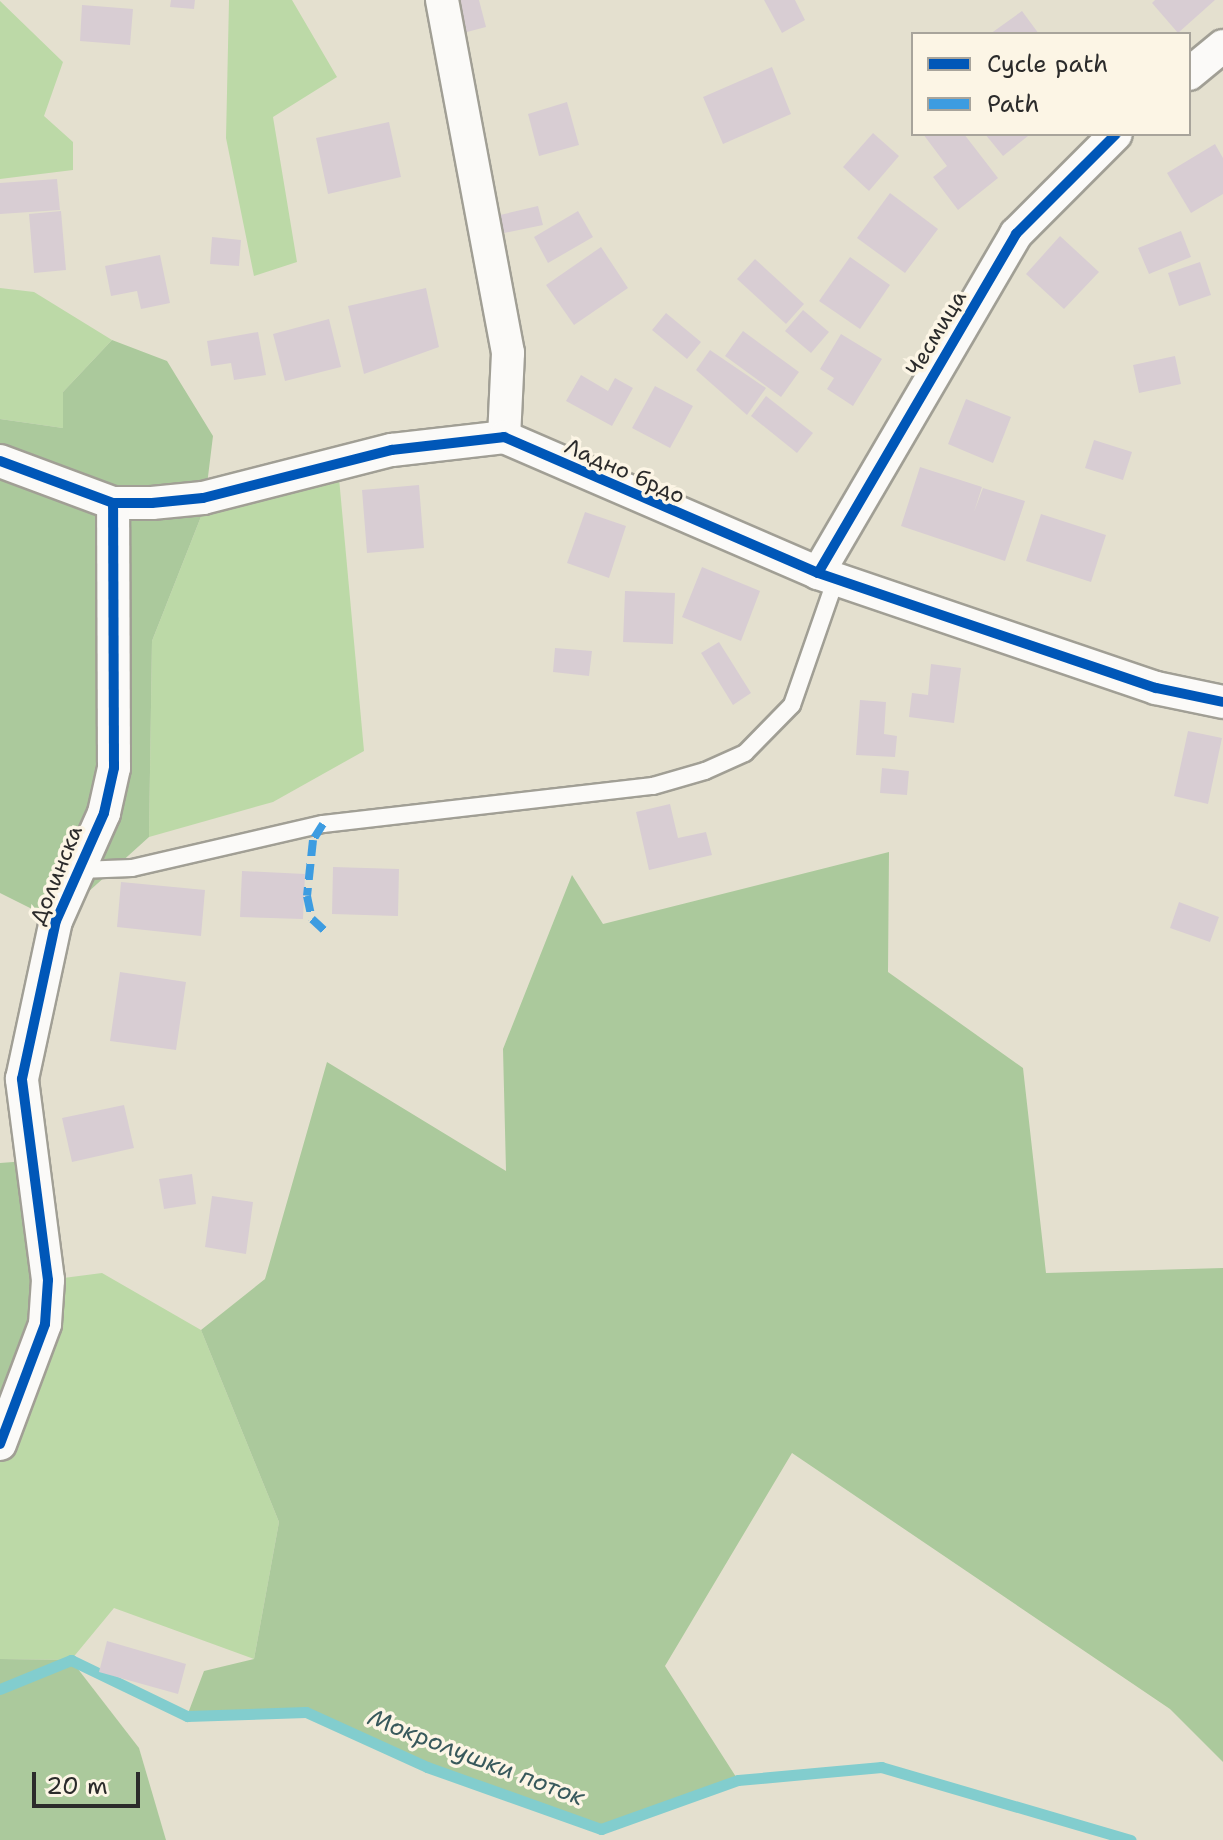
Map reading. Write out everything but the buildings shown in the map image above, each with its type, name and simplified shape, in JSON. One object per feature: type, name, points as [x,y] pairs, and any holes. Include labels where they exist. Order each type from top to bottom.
[{"type":"street","points":[[0,461],[113,503],[203,498],[392,450],[504,437],[508,353],[442,0]]},
{"type":"street","points":[[1191,72],[1223,46]]},
{"type":"street","name":"Чесмица","points":[[827,576],[1016,234],[1114,136]]},
{"type":"street","name":"Ладно брдо","points":[[504,437],[827,576],[1156,688],[1223,702]]},
{"type":"street","name":"Долинска","points":[[0,1444],[35,1366],[47,1295],[22,1079],[56,921],[80,870],[114,768],[113,503]]},
{"type":"lane","points":[[80,870],[132,868],[323,824],[653,786],[705,771],[745,753],[792,705],[827,576]]},
{"type":"green space","points":[[229,0],[292,0],[337,77],[273,117],[297,262],[254,276],[226,138]]},
{"type":"green space","points":[[0,1],[63,62],[44,116],[73,142],[73,170],[0,179]]},
{"type":"green space","points":[[0,288],[34,292],[112,340],[63,392],[63,428],[0,419]]},
{"type":"green space","points":[[112,340],[167,361],[213,436],[204,509],[152,641],[149,837],[56,921],[0,893],[0,419],[63,428],[63,392]]},
{"type":"green space","points":[[339,478],[364,751],[273,802],[149,837],[152,641],[204,509]]},
{"type":"green space","points":[[889,852],[888,972],[1023,1068],[1046,1273],[1223,1268],[1223,1762],[1170,1709],[792,1453],[665,1666],[738,1780],[601,1829],[395,1756],[306,1712],[187,1716],[204,1671],[254,1659],[279,1522],[201,1330],[265,1279],[327,1062],[506,1171],[503,1049],[572,875],[603,924]]},
{"type":"green space","points":[[27,1161],[48,1280],[0,1455],[0,1163]]},
{"type":"green space","points":[[102,1273],[201,1330],[279,1522],[254,1659],[114,1608],[71,1660],[0,1659],[0,1444],[48,1280]]},
{"type":"green space","points":[[0,1659],[71,1660],[139,1748],[166,1840],[0,1840]]},
{"type":"waterway","name":"Мокролушки поток","points":[[0,1689],[71,1660],[187,1716],[306,1712],[427,1767],[601,1829],[738,1780],[881,1767],[1131,1840]]},
{"type":"marked path","points":[[323,824],[313,840],[307,896],[312,919],[325,931]]},
{"type":"cycle path","points":[[818,573],[1016,234],[1114,136]]},
{"type":"cycle path","points":[[0,461],[113,503],[152,503],[203,498],[392,450],[504,437],[818,573],[1156,688],[1223,702]]},
{"type":"cycle path","points":[[0,1444],[45,1324],[48,1280],[22,1079],[56,921],[104,813],[114,768],[113,503]]}]
